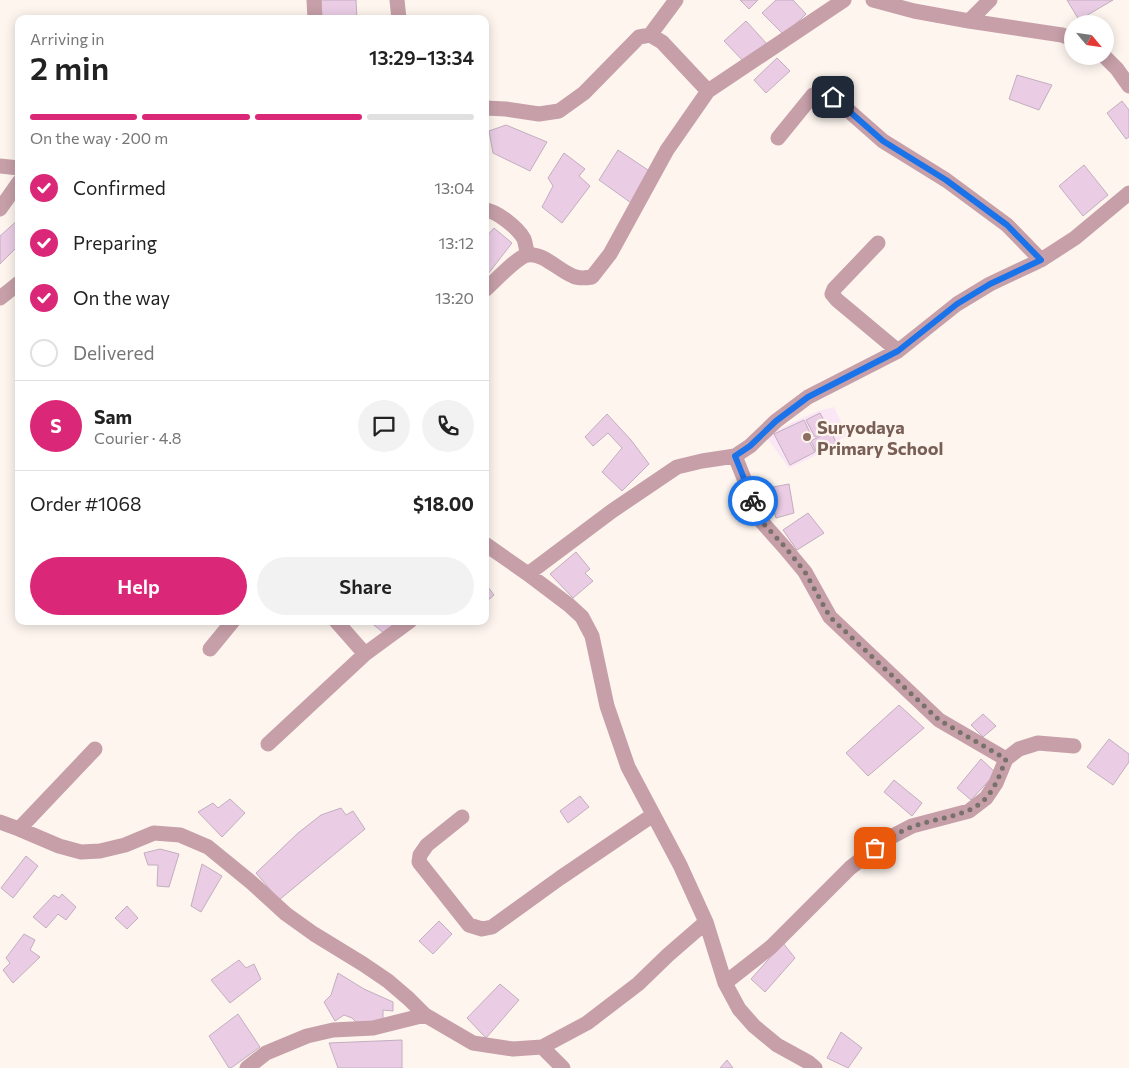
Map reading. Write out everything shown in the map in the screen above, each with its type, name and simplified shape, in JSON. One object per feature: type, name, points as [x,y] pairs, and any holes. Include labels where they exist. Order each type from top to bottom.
[{"type":"street","points":[[314,0],[315,15]]},
{"type":"street","points":[[397,0],[399,15]]},
{"type":"street","points":[[650,35],[676,0]]},
{"type":"street","points":[[489,286],[518,259],[528,255],[538,255],[573,276],[582,278],[592,277],[610,254],[667,150],[708,91],[844,0]]},
{"type":"street","points":[[873,0],[914,11],[1064,36]]},
{"type":"street","points":[[969,21],[990,0]]},
{"type":"street","points":[[489,108],[539,114],[559,111],[584,93],[639,37],[650,35],[662,42],[708,91]]},
{"type":"street","points":[[1112,65],[1129,86]]},
{"type":"street","points":[[778,138],[813,94],[823,91],[833,97],[883,141],[946,180],[1007,225],[1041,260]]},
{"type":"street","points":[[0,166],[15,168]]},
{"type":"street","points":[[0,209],[15,188]]},
{"type":"street","points":[[528,574],[612,511],[677,467],[735,456],[750,446],[776,421],[808,397],[898,351],[957,304],[990,284],[1041,260],[1075,238],[1129,193]]},
{"type":"street","points":[[489,210],[509,222],[524,238],[528,255]]},
{"type":"street","points":[[878,243],[834,289],[832,294],[898,351]]},
{"type":"street","points":[[0,298],[15,286]]},
{"type":"street","points":[[735,456],[761,521],[805,572],[830,617],[939,720],[1006,759]]},
{"type":"street","points":[[489,547],[569,605],[582,618],[592,636],[607,706],[628,767],[680,866],[706,922],[725,983],[739,1009],[754,1026],[777,1045],[808,1062],[815,1068]]},
{"type":"street","points":[[210,649],[230,625]]},
{"type":"street","points":[[340,625],[365,654]]},
{"type":"street","points":[[268,744],[365,654],[405,625]]},
{"type":"street","points":[[725,983],[771,947],[850,868],[887,839],[912,826],[969,811],[986,798],[996,783],[1006,759],[1019,749],[1038,743],[1074,746]]},
{"type":"street","points":[[19,829],[94,749]]},
{"type":"street","points":[[462,817],[427,845],[420,855],[418,862],[469,924],[482,929],[492,927],[653,815]]},
{"type":"street","points":[[0,822],[59,846],[81,852],[100,851],[125,845],[154,833],[180,835],[208,848],[238,871],[286,914],[388,981],[424,1015],[473,1043],[513,1049],[542,1047],[587,1023],[638,984],[706,922]]},
{"type":"street","points":[[247,1068],[266,1054],[307,1036],[333,1030],[373,1028],[424,1015]]},
{"type":"street","points":[[542,1047],[563,1068]]},
{"type":"shaded area","name":"Suryodaya Primary School","points":[[834,407],[847,435],[817,455],[789,468],[768,439],[776,431],[791,423],[818,411]]},
{"type":"building","points":[[321,0],[356,0],[357,15],[322,15]]},
{"type":"building","points":[[740,0],[758,0],[749,9]]},
{"type":"building","points":[[776,0],[793,0],[806,14],[784,35],[762,13]]},
{"type":"building","points":[[1067,0],[1113,0],[1088,15],[1076,15]]},
{"type":"building","points":[[746,21],[767,44],[746,64],[724,41]]},
{"type":"building","points":[[777,58],[790,71],[766,93],[754,80]]},
{"type":"building","points":[[1017,75],[1052,85],[1039,110],[1009,99]]},
{"type":"building","points":[[1122,101],[1129,110],[1129,137],[1126,139],[1107,113]]},
{"type":"building","points":[[506,125],[547,142],[530,171],[493,153],[489,131]]},
{"type":"building","points":[[618,150],[654,174],[634,205],[599,180]]},
{"type":"building","points":[[564,153],[585,169],[579,176],[590,186],[562,223],[542,207],[553,186],[548,178]]},
{"type":"building","points":[[1084,165],[1108,195],[1083,216],[1059,186]]},
{"type":"building","points":[[15,223],[15,249],[0,264],[0,236]]},
{"type":"building","points":[[494,228],[512,243],[489,273],[489,234]]},
{"type":"building","points":[[820,413],[829,430],[815,437],[806,420]]},
{"type":"building","points":[[607,414],[631,440],[649,464],[622,491],[602,472],[622,448],[608,433],[593,446],[585,437]]},
{"type":"building","points":[[804,420],[812,437],[808,439],[815,452],[790,465],[774,434]]},
{"type":"building","points":[[831,430],[836,443],[817,453],[811,441]]},
{"type":"building","points":[[789,484],[794,513],[776,518],[768,488]]},
{"type":"building","points":[[808,513],[824,533],[797,550],[783,530]]},
{"type":"building","points":[[576,552],[590,569],[585,573],[593,581],[573,598],[550,574]]},
{"type":"building","points":[[489,588],[494,595],[489,599]]},
{"type":"building","points":[[374,625],[393,625],[385,634]]},
{"type":"building","points":[[899,705],[924,728],[868,776],[846,753]]},
{"type":"building","points":[[983,714],[996,726],[983,737],[971,725]]},
{"type":"building","points":[[1109,739],[1129,754],[1129,762],[1113,785],[1087,767]]},
{"type":"building","points":[[981,759],[996,773],[971,800],[957,788]]},
{"type":"building","points":[[894,780],[922,803],[912,816],[884,792]]},
{"type":"building","points":[[580,796],[589,807],[568,823],[560,811]]},
{"type":"building","points":[[230,799],[245,813],[222,837],[198,812],[213,803],[218,808]]},
{"type":"building","points":[[341,808],[346,815],[353,811],[365,829],[279,900],[256,873],[298,833],[321,815]]},
{"type":"building","points":[[160,849],[179,854],[169,887],[157,886],[158,865],[148,865],[144,853]]},
{"type":"building","points":[[26,856],[38,866],[13,898],[1,888]]},
{"type":"building","points":[[202,864],[222,876],[201,912],[191,906]]},
{"type":"building","points":[[62,894],[76,907],[66,920],[58,914],[46,928],[33,917],[54,895],[59,898]]},
{"type":"building","points":[[127,906],[138,918],[127,929],[115,918]]},
{"type":"building","points":[[439,921],[452,934],[433,954],[419,941]]},
{"type":"building","points":[[24,934],[35,940],[30,950],[40,957],[13,983],[3,970],[10,963],[6,958]]},
{"type":"building","points":[[783,943],[795,958],[765,992],[751,979]]},
{"type":"building","points":[[239,960],[246,968],[254,964],[261,979],[230,1003],[211,980]]},
{"type":"building","points":[[338,973],[364,989],[393,1002],[393,1011],[383,1010],[383,1021],[357,1023],[352,1018],[344,1015],[335,1021],[324,1002],[331,995]]},
{"type":"building","points":[[500,984],[519,1000],[486,1038],[467,1018]]},
{"type":"building","points":[[238,1014],[260,1047],[229,1068],[209,1036]]},
{"type":"building","points":[[841,1032],[862,1048],[848,1068],[827,1058]]},
{"type":"building","points":[[402,1040],[402,1068],[338,1068],[329,1043]]},
{"type":"building","points":[[727,1060],[733,1068],[720,1068]]},
{"type":"way so far","points":[[753,501],[761,521],[805,572],[830,617],[939,720],[1006,759],[996,783],[986,798],[969,811],[912,826],[887,839],[875,848]]},
{"type":"place","name":"Suryodaya Primary School","points":[[807,437]]},
{"type":"route","points":[[753,501],[735,456],[750,446],[776,421],[808,397],[898,351],[957,304],[990,284],[1041,260],[1007,225],[946,180],[883,141],[833,97]]}]
